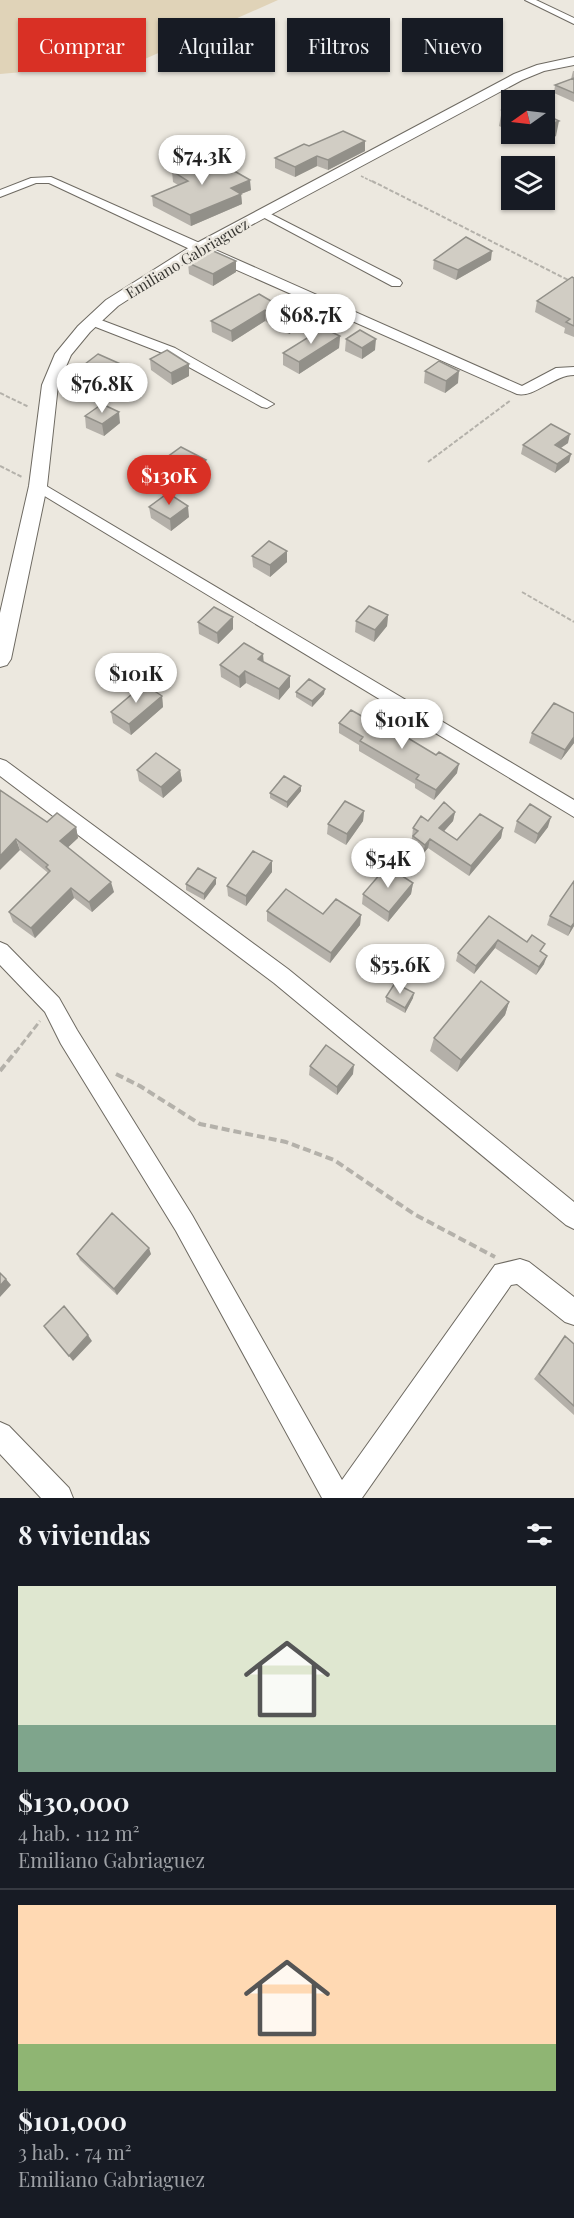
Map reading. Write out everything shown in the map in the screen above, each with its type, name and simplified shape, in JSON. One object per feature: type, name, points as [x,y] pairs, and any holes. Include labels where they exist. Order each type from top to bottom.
[{"type":"main road","name":"Emiliano Gabriaguez","points":[[0,659],[38,486],[50,385],[63,354],[93,321],[112,303],[198,248],[518,77],[541,68],[574,61]]},
{"type":"street","points":[[529,0],[574,21]]},
{"type":"street","points":[[0,194],[35,180],[51,180],[198,248],[522,391],[561,370],[574,371]]},
{"type":"street","points":[[263,213],[396,283]]},
{"type":"street","points":[[93,321],[170,351],[267,404]]},
{"type":"street","points":[[38,486],[574,809]]},
{"type":"street","points":[[0,766],[272,969],[574,1218]]},
{"type":"street","points":[[0,951],[52,1005],[184,1223],[337,1498]]},
{"type":"street","points":[[346,1498],[504,1274],[520,1271],[574,1313]]},
{"type":"street","points":[[0,1435],[59,1498]]},
{"type":"path","points":[[346,169],[574,283]]},
{"type":"path","points":[[428,462],[522,391]]},
{"type":"path","points":[[0,393],[47,416]]},
{"type":"path","points":[[522,592],[574,622]]},
{"type":"path","points":[[0,1071],[52,1005]]},
{"type":"path","points":[[87,1066],[113,1072],[140,1086],[200,1124],[286,1142],[334,1160],[414,1214],[520,1271]]},
{"type":"shaded area","points":[[0,0],[278,0],[237,18],[158,18],[158,53],[146,58],[146,18],[18,18],[18,72],[23,72],[0,74]]},
{"type":"building","points":[[574,78],[574,93],[555,85]]},
{"type":"building","points":[[343,131],[365,141],[328,160],[317,156],[295,167],[275,158],[304,144],[309,146]]},
{"type":"building","points":[[208,156],[250,180],[231,188],[241,194],[190,215],[152,196],[188,181],[172,171]]},
{"type":"building","points":[[466,237],[492,251],[458,270],[434,260]]},
{"type":"building","points":[[211,250],[236,261],[213,274],[188,263]]},
{"type":"building","points":[[572,277],[574,278],[574,326],[566,322],[570,319],[537,301]]},
{"type":"building","points":[[259,294],[271,301],[279,296],[308,312],[289,323],[265,310],[231,331],[211,321]]},
{"type":"building","points":[[323,328],[340,336],[299,362],[283,353]]},
{"type":"building","points":[[360,330],[376,339],[362,348],[346,339]]},
{"type":"building","points":[[167,350],[189,364],[171,373],[150,359]]},
{"type":"building","points":[[98,354],[134,370],[120,380],[85,364]]},
{"type":"building","points":[[439,361],[459,371],[446,381],[425,371]]},
{"type":"building","points":[[102,404],[119,412],[102,424],[85,416]]},
{"type":"building","points":[[551,424],[570,434],[555,445],[571,454],[557,464],[523,445]]},
{"type":"building","points":[[181,447],[206,460],[188,474],[163,460]]},
{"type":"building","points":[[168,493],[188,506],[170,519],[149,507]]},
{"type":"building","points":[[269,541],[287,551],[270,565],[252,556]]},
{"type":"building","points":[[369,606],[388,615],[375,630],[356,621]]},
{"type":"building","points":[[214,607],[233,617],[217,633],[198,622]]},
{"type":"building","points":[[244,643],[263,654],[258,659],[290,676],[279,689],[245,671],[239,677],[220,665]]},
{"type":"building","points":[[309,679],[325,689],[312,701],[296,692]]},
{"type":"building","points":[[144,684],[162,696],[129,724],[111,712]]},
{"type":"building","points":[[554,703],[574,713],[574,737],[565,750],[532,733]]},
{"type":"building","points":[[351,710],[374,723],[378,720],[436,755],[439,752],[459,764],[436,790],[416,779],[419,775],[360,741],[363,737],[339,723]]},
{"type":"building","points":[[156,753],[180,770],[161,787],[137,770]]},
{"type":"building","points":[[284,776],[301,786],[287,802],[270,793]]},
{"type":"building","points":[[0,790],[47,822],[57,813],[76,827],[60,841],[111,882],[89,902],[71,888],[31,928],[9,912],[50,871],[46,867],[48,865],[16,839],[0,856]]},
{"type":"building","points":[[345,801],[364,811],[347,834],[328,824]]},
{"type":"building","points":[[444,802],[455,812],[439,828],[457,840],[480,814],[503,828],[471,866],[430,839],[425,845],[413,836],[418,831],[413,828],[421,816],[428,821]]},
{"type":"building","points":[[530,804],[551,817],[538,834],[517,821]]},
{"type":"building","points":[[253,851],[272,861],[246,896],[227,886]]},
{"type":"building","points":[[387,866],[413,883],[389,912],[363,894]]},
{"type":"building","points":[[198,868],[216,878],[204,894],[186,884]]},
{"type":"building","points":[[574,881],[574,923],[571,927],[550,916]]},
{"type":"building","points":[[286,889],[323,914],[336,899],[361,915],[331,953],[267,911]]},
{"type":"building","points":[[489,916],[527,942],[532,935],[545,944],[540,951],[547,956],[539,967],[498,940],[476,966],[458,953]]},
{"type":"building","points":[[481,981],[509,1002],[461,1060],[434,1038]]},
{"type":"building","points":[[395,983],[414,993],[405,1008],[386,997]]},
{"type":"building","points":[[326,1045],[354,1065],[337,1087],[310,1066]]},
{"type":"building","points":[[112,1213],[149,1248],[114,1289],[77,1254]]},
{"type":"building","points":[[0,1273],[6,1279],[0,1286]]},
{"type":"building","points":[[64,1306],[88,1335],[69,1356],[44,1326]]},
{"type":"building","points":[[565,1336],[574,1344],[574,1406],[539,1374]]}]
